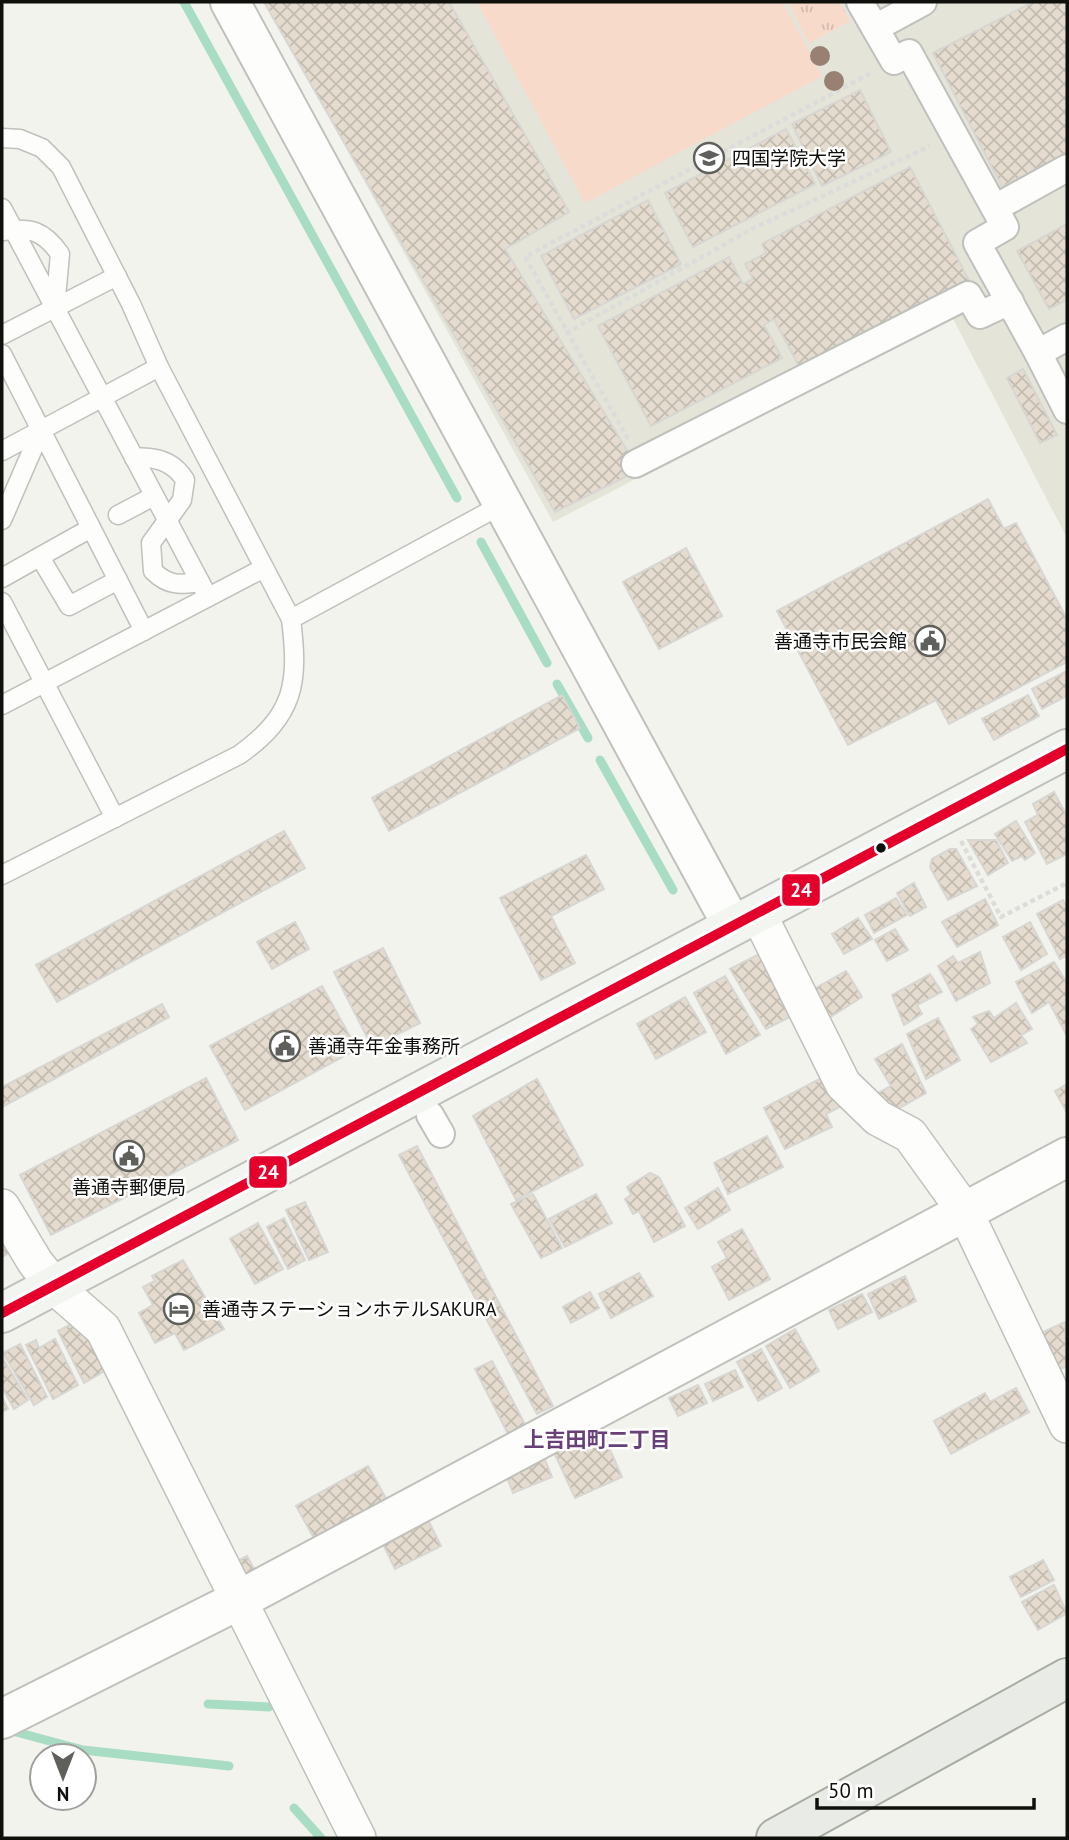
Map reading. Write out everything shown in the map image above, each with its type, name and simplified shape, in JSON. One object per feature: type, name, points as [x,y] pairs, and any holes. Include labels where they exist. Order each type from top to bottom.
[{"type":"main road","points":[[2,1313],[1067,749]]},
{"type":"main road","points":[[776,1838],[1067,1678]]},
{"type":"street","points":[[230,2],[503,504],[745,919],[843,1084],[878,1118],[910,1135],[964,1210],[1067,1425]]},
{"type":"street","points":[[860,2],[894,61],[909,53],[995,208],[1005,228],[977,243],[1067,410]]},
{"type":"street","points":[[875,27],[923,2]]},
{"type":"street","points":[[995,208],[1067,168]]},
{"type":"street","points":[[638,463],[968,295],[980,315],[1010,301]]},
{"type":"street","points":[[1038,353],[1067,337]]},
{"type":"street","points":[[2,1719],[237,1601],[578,1404],[1067,1157]]},
{"type":"street","points":[[2,1207],[29,1254],[54,1286],[103,1329],[358,1838]]},
{"type":"lane","points":[[2,138],[20,139],[42,148],[61,167],[117,276],[159,367],[290,619],[296,663],[281,715],[264,737],[239,755],[2,875]]},
{"type":"lane","points":[[2,208],[8,230],[55,308],[204,590]]},
{"type":"lane","points":[[8,230],[38,231],[49,238],[61,254],[55,308]]},
{"type":"lane","points":[[2,335],[117,276]]},
{"type":"lane","points":[[2,354],[144,631]]},
{"type":"lane","points":[[2,451],[159,367]]},
{"type":"lane","points":[[2,520],[41,430]]},
{"type":"lane","points":[[134,458],[163,461],[177,468],[185,480],[182,500],[150,543],[153,571],[163,581],[204,590]]},
{"type":"lane","points":[[118,515],[154,496]]},
{"type":"lane","points":[[290,619],[503,504]]},
{"type":"lane","points":[[2,578],[91,528]]},
{"type":"lane","points":[[40,556],[69,606],[118,580]]},
{"type":"lane","points":[[2,705],[144,631],[204,590],[264,568]]},
{"type":"lane","points":[[2,602],[115,818]]},
{"type":"path","points":[[638,463],[526,257],[894,61]]},
{"type":"path","points":[[566,334],[751,229],[953,135]]},
{"type":"path","points":[[946,813],[1001,917],[1067,883]]},
{"type":"shaded area","name":"四国学院大学","points":[[265,2],[1067,2],[1067,538],[951,315],[553,522]]},
{"type":"green space","points":[[477,2],[782,2],[822,76],[585,203]]},
{"type":"green space","points":[[788,2],[839,2],[850,21],[809,43]]},
{"type":"building","points":[[264,2],[449,2],[569,212],[505,249],[639,470],[555,512]]},
{"type":"building","points":[[1033,2],[1065,2],[1067,7],[1067,153],[1002,187],[933,53]]},
{"type":"building","points":[[860,90],[891,152],[822,186],[792,124]]},
{"type":"building","points":[[786,129],[815,184],[693,247],[665,193]]},
{"type":"building","points":[[910,167],[972,286],[803,374],[774,319],[764,325],[782,358],[651,426],[598,326],[729,257],[743,284],[753,279],[745,264],[766,253],[762,244]]},
{"type":"building","points":[[648,200],[681,264],[574,319],[541,256]]},
{"type":"building","points":[[1067,224],[1067,300],[1049,309],[1017,251]]},
{"type":"building","points":[[1023,369],[1057,435],[1040,443],[1007,378]]},
{"type":"building","name":"善通寺市民会館","points":[[988,499],[1004,529],[1016,523],[1067,619],[1067,662],[949,724],[936,700],[848,745],[777,611]]},
{"type":"building","points":[[686,548],[722,616],[659,649],[623,582]]},
{"type":"building","points":[[1067,671],[1067,696],[1042,709],[1032,689]]},
{"type":"building","points":[[562,695],[580,728],[389,831],[372,798]]},
{"type":"building","points":[[1028,695],[1039,716],[994,740],[982,719]]},
{"type":"building","points":[[1054,792],[1067,816],[1067,854],[1047,864],[1025,822],[1038,815],[1033,804]]},
{"type":"building","points":[[1016,821],[1035,853],[1025,860],[1022,856],[1012,861],[995,834]]},
{"type":"building","points":[[284,831],[305,868],[57,1002],[36,965]]},
{"type":"building","points":[[968,840],[996,840],[1008,863],[988,875]]},
{"type":"building","points":[[950,849],[956,849],[977,886],[948,900],[930,867],[932,859]]},
{"type":"building","points":[[586,855],[604,889],[551,916],[575,963],[541,980],[500,898]]},
{"type":"building","points":[[914,883],[926,907],[910,916],[897,893]]},
{"type":"building","points":[[896,898],[907,915],[874,933],[865,915]]},
{"type":"building","points":[[985,899],[998,925],[957,947],[942,922]]},
{"type":"building","points":[[1063,900],[1067,906],[1067,955],[1060,959],[1037,914]]},
{"type":"building","points":[[858,918],[872,939],[844,954],[832,934]]},
{"type":"building","points":[[295,922],[309,949],[272,969],[257,942]]},
{"type":"building","points":[[1030,922],[1047,954],[1021,970],[1003,937]]},
{"type":"building","points":[[895,929],[908,950],[887,961],[875,940]]},
{"type":"building","points":[[383,948],[420,1023],[372,1047],[334,972]]},
{"type":"building","points":[[763,952],[796,1014],[766,1029],[730,969]]},
{"type":"building","points":[[980,952],[990,983],[956,1001],[938,966],[953,956],[958,963]]},
{"type":"building","points":[[1054,962],[1067,983],[1067,1036],[1049,1002],[1032,1013],[1016,982]]},
{"type":"building","points":[[846,971],[862,997],[821,1023],[803,995]]},
{"type":"building","points":[[930,974],[942,992],[917,1005],[922,1014],[904,1025],[892,995]]},
{"type":"building","points":[[725,976],[760,1035],[726,1054],[694,993]]},
{"type":"building","points":[[322,986],[357,1049],[245,1110],[210,1046]]},
{"type":"building","points":[[685,997],[706,1032],[656,1059],[637,1024]]},
{"type":"building","points":[[1016,1003],[1032,1029],[1021,1035],[1027,1043],[991,1062],[971,1029],[978,1024],[973,1017],[989,1011],[994,1018]]},
{"type":"building","points":[[162,1004],[169,1017],[2,1107],[2,1087]]},
{"type":"building","points":[[938,1018],[960,1060],[926,1079],[907,1034]]},
{"type":"building","points":[[902,1044],[926,1093],[869,1125],[856,1105],[891,1086],[875,1059]]},
{"type":"building","points":[[827,1075],[843,1105],[826,1114],[832,1127],[785,1149],[764,1108]]},
{"type":"building","points":[[206,1078],[238,1140],[51,1235],[20,1175]]},
{"type":"building","points":[[537,1079],[583,1165],[516,1200],[473,1116]]},
{"type":"building","points":[[1067,1084],[1067,1113],[1055,1091]]},
{"type":"building","points":[[767,1136],[783,1167],[728,1194],[714,1163]]},
{"type":"building","points":[[417,1146],[553,1406],[537,1414],[399,1155]]},
{"type":"building","points":[[650,1173],[659,1177],[685,1226],[654,1242],[639,1211],[633,1214],[625,1199],[631,1195],[627,1187]]},
{"type":"building","points":[[718,1188],[730,1210],[698,1229],[685,1208]]},
{"type":"building","points":[[533,1194],[562,1248],[541,1258],[511,1204]]},
{"type":"building","points":[[596,1194],[612,1223],[565,1247],[549,1219]]},
{"type":"building","points":[[305,1202],[328,1252],[309,1260],[286,1210]]},
{"type":"building","points":[[284,1218],[305,1260],[288,1269],[267,1227]]},
{"type":"building","points":[[2,1222],[16,1249],[2,1257]]},
{"type":"building","points":[[258,1223],[283,1269],[255,1284],[230,1239]]},
{"type":"building","points":[[742,1229],[770,1279],[729,1300],[712,1267],[727,1258],[718,1242]]},
{"type":"building","name":"善通寺ステーションホテルSAKURA","points":[[183,1260],[224,1329],[184,1350],[175,1333],[155,1343],[139,1313],[153,1305],[143,1287],[155,1281],[152,1276]]},
{"type":"building","points":[[639,1273],[653,1296],[611,1318],[599,1294]]},
{"type":"building","points":[[905,1276],[916,1301],[879,1319],[868,1294]]},
{"type":"building","points":[[590,1292],[599,1308],[571,1323],[563,1307]]},
{"type":"building","points":[[862,1294],[872,1312],[838,1329],[829,1310]]},
{"type":"building","points":[[81,1319],[108,1369],[84,1383],[58,1331]]},
{"type":"building","points":[[1065,1322],[1067,1366],[1056,1371],[1039,1334]]},
{"type":"building","points":[[795,1329],[819,1371],[790,1388],[766,1346]]},
{"type":"building","points":[[55,1339],[78,1385],[53,1399],[26,1345],[36,1340],[39,1348]]},
{"type":"building","points":[[20,1344],[47,1397],[34,1405],[3,1353]]},
{"type":"building","points":[[761,1349],[782,1388],[758,1401],[737,1362]]},
{"type":"building","points":[[2,1357],[28,1400],[14,1409],[2,1387]]},
{"type":"building","points":[[492,1361],[528,1430],[511,1440],[475,1369]]},
{"type":"building","points":[[735,1370],[743,1387],[713,1401],[705,1384]]},
{"type":"building","points":[[698,1385],[707,1403],[678,1416],[669,1398]]},
{"type":"building","points":[[1016,1388],[1029,1412],[951,1454],[934,1421],[985,1393],[990,1402]]},
{"type":"building","points":[[2,1397],[8,1409],[2,1412]]},
{"type":"building","points":[[600,1427],[622,1477],[575,1498],[552,1448]]},
{"type":"building","points":[[543,1455],[552,1477],[513,1493],[505,1472]]},
{"type":"building","points":[[368,1466],[387,1500],[315,1540],[296,1506]]},
{"type":"building","points":[[426,1516],[441,1546],[395,1569],[380,1538]]},
{"type":"building","points":[[247,1556],[259,1578],[241,1587],[229,1565]]},
{"type":"building","points":[[1043,1560],[1054,1580],[1021,1597],[1010,1577]]},
{"type":"building","points":[[1054,1585],[1067,1613],[1038,1630],[1022,1602]]},
{"type":"waterway","points":[[184,2],[457,498]]},
{"type":"waterway","points":[[481,542],[547,663]]},
{"type":"waterway","points":[[557,684],[588,738]]},
{"type":"waterway","points":[[600,760],[673,890]]},
{"type":"waterway","points":[[208,1704],[269,1707]]},
{"type":"waterway","points":[[16,1732],[83,1750],[229,1766]]},
{"type":"waterway","points":[[294,1808],[321,1838]]},
{"type":"transit line","name":"24","points":[[2,1313],[1067,749]]},
{"type":"place","name":"四国学院大学","points":[[709,158]]},
{"type":"place","name":"善通寺市民会館","points":[[930,641]]},
{"type":"place","name":"善通寺年金事務所","points":[[285,1046]]},
{"type":"place","name":"善通寺郵便局","points":[[129,1156]]},
{"type":"place","name":"善通寺ステーションホテルSAKURA","points":[[179,1309]]},
{"type":"district","name":"上吉田町二丁目","points":[[597,1440]]}]
